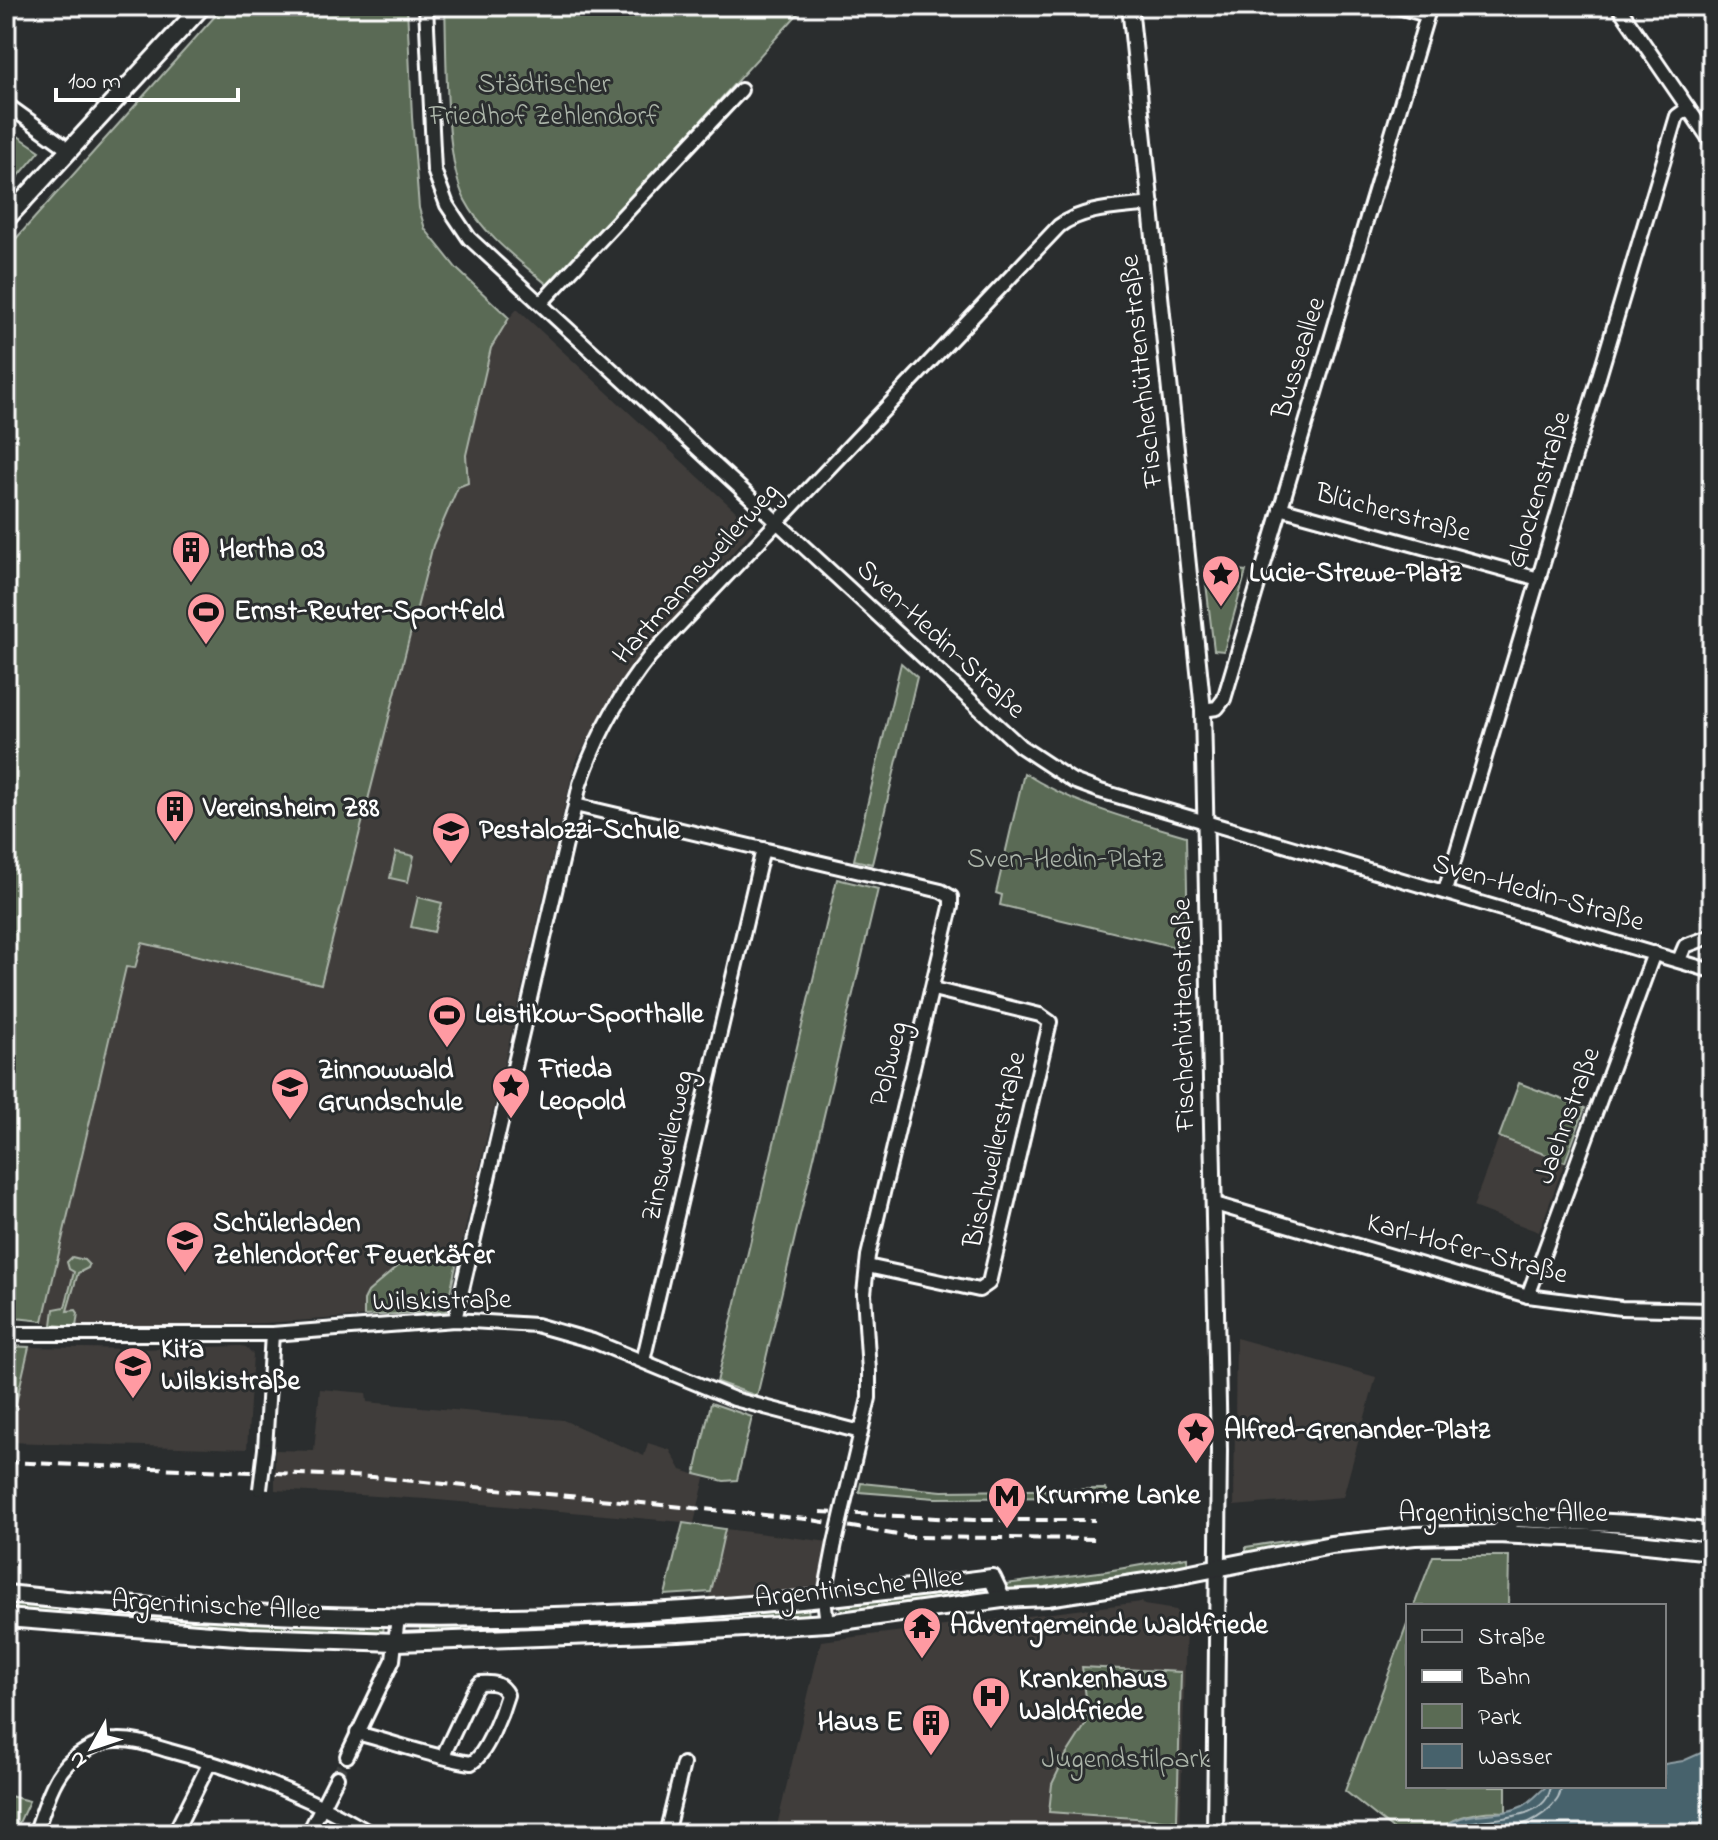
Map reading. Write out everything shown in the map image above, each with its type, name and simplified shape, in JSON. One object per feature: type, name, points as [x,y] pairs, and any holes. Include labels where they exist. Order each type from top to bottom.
[{"type":"main road","points":[[6,219],[202,6]]},
{"type":"main road","name":"Argentinische Allee","points":[[1497,1534],[1514,1518],[1660,1526],[1712,1533]]},
{"type":"main road","name":"Argentinische Allee","points":[[6,1618],[249,1637],[397,1642],[827,1623],[1132,1585],[1355,1542],[1415,1536],[1497,1534],[1590,1538],[1712,1551]]},
{"type":"main road","name":"Argentinische Allee","points":[[6,1594],[122,1605],[398,1617],[581,1615],[824,1599],[992,1578],[1002,1599]]},
{"type":"street","name":"Sven-Hedin-Straße","points":[[426,6],[434,170],[452,214],[469,238],[997,726],[1044,764],[1073,781],[1100,791],[1712,971]]},
{"type":"street","name":"Fischerhüttenstraße","points":[[1130,6],[1203,710],[1219,1448],[1215,1834]]},
{"type":"street","points":[[1395,6],[1428,11]]},
{"type":"street","points":[[1618,6],[1712,143]]},
{"type":"street","name":"Busseallee","points":[[1203,710],[1217,708],[1224,699],[1428,11]]},
{"type":"street","points":[[541,303],[741,90]]},
{"type":"street","points":[[6,104],[70,150]]},
{"type":"street","name":"Glockenstraße","points":[[1445,891],[1677,116],[1688,108]]},
{"type":"street","name":"Hartmannsweilerweg","points":[[455,1320],[575,805],[592,750],[630,681],[776,522],[1059,226],[1088,213],[1152,204]]},
{"type":"street","name":"Blücherstraße","points":[[1280,508],[1539,579]]},
{"type":"street","name":"Poßweg","points":[[575,805],[947,894],[952,901],[867,1266],[864,1294],[869,1398],[824,1599],[827,1623]]},
{"type":"street","name":"Zinsweilerweg","points":[[643,1361],[763,849]]},
{"type":"street","points":[[1679,960],[1685,946],[1712,936]]},
{"type":"street","name":"Jaehnstraße","points":[[1528,1296],[1654,953]]},
{"type":"street","name":"Bischweilerstraße","points":[[867,1266],[979,1290],[989,1283],[1050,1022],[1045,1017],[933,989]]},
{"type":"street","name":"Karl-Hofer-Straße","points":[[1215,1204],[1528,1296],[1621,1308],[1712,1310]]},
{"type":"street","name":"Wilskistraße","points":[[6,1334],[272,1334],[455,1320],[536,1325],[593,1341],[748,1404],[861,1432]]},
{"type":"street","points":[[260,1489],[272,1334]]},
{"type":"street","points":[[347,1756],[393,1660],[398,1617]]},
{"type":"street","points":[[357,1733],[443,1756],[471,1763],[477,1760],[504,1706],[507,1695],[500,1685],[480,1683],[474,1690],[443,1756]]},
{"type":"street","points":[[35,1834],[56,1781],[70,1760],[106,1741],[128,1740],[210,1762],[267,1782],[324,1807],[372,1834]]},
{"type":"street","points":[[174,1834],[210,1762]]},
{"type":"street","points":[[666,1834],[683,1764]]},
{"type":"street","points":[[308,1834],[337,1777]]},
{"type":"shaded area","points":[[517,309],[754,528],[629,671],[575,762],[446,1311],[264,1323],[124,1327],[52,1325],[43,1321],[126,967],[135,968],[142,943],[321,983],[433,545],[458,487],[468,483],[466,455],[491,348],[500,329]]},
{"type":"shaded area","points":[[1499,1137],[1565,1162],[1539,1232],[1473,1207]]},
{"type":"shaded area","points":[[1236,1338],[1376,1377],[1343,1497],[1234,1506]]},
{"type":"shaded area","name":"Kita Wilskistraße","points":[[241,1346],[253,1354],[247,1449],[7,1442],[29,1347],[136,1349]]},
{"type":"shaded area","points":[[320,1389],[366,1393],[367,1402],[563,1420],[644,1456],[648,1443],[670,1450],[681,1470],[705,1478],[694,1523],[426,1499],[275,1490],[275,1450],[314,1451]]},
{"type":"shaded area","points":[[725,1529],[829,1542],[819,1582],[810,1591],[709,1597]]},
{"type":"shaded area","name":"Krankenhaus Waldfriede","points":[[1142,1602],[1144,1605],[1176,1610],[1186,1623],[1180,1834],[775,1834],[821,1641]]},
{"type":"green space","name":"Ernst-Reuter-Sportfeld","points":[[224,6],[407,6],[419,208],[425,229],[457,269],[509,318],[491,348],[466,455],[468,483],[458,487],[433,545],[321,984],[142,943],[135,968],[126,967],[43,1321],[6,1317],[6,273],[13,242]]},
{"type":"green space","name":"Städtischer Friedhof Zehlendorf","points":[[445,6],[805,6],[550,287],[482,225],[465,200],[458,182],[450,134]]},
{"type":"green space","points":[[6,128],[40,151],[6,191]]},
{"type":"green space","points":[[1204,567],[1246,571],[1224,651],[1214,650]]},
{"type":"green space","points":[[901,663],[917,677],[872,864],[854,860]]},
{"type":"green space","name":"Sven-Hedin-Platz","points":[[1024,773],[1082,803],[1186,836],[1188,944],[1183,949],[1000,905],[1002,895],[996,893]]},
{"type":"green space","points":[[396,852],[414,856],[408,882],[390,878]]},
{"type":"green space","points":[[837,879],[878,889],[757,1396],[717,1382]]},
{"type":"green space","points":[[418,897],[442,903],[434,932],[411,927]]},
{"type":"green space","points":[[1519,1083],[1585,1108],[1565,1162],[1499,1137]]},
{"type":"green space","points":[[412,1254],[457,1261],[446,1311],[364,1316],[364,1300],[368,1292]]},
{"type":"green space","points":[[72,1257],[89,1265],[78,1273],[67,1311],[76,1310],[78,1313],[76,1327],[52,1325],[54,1309],[65,1307],[74,1272],[67,1262]]},
{"type":"green space","points":[[6,1346],[29,1347],[7,1442],[6,1441]]},
{"type":"green space","points":[[711,1403],[752,1417],[737,1480],[724,1481],[695,1474]]},
{"type":"green space","points":[[861,1483],[942,1491],[1105,1489],[1110,1495],[1124,1495],[1125,1503],[1097,1502],[1093,1497],[935,1498],[859,1492]]},
{"type":"green space","points":[[683,1523],[725,1529],[711,1592],[665,1595]]},
{"type":"green space","points":[[1503,1523],[1606,1528],[1712,1539],[1712,1542],[1606,1531],[1503,1526],[1246,1555],[1246,1547],[1310,1538],[1406,1528]]},
{"type":"green space","points":[[1433,1556],[1509,1556],[1508,1604],[1415,1604]]},
{"type":"green space","points":[[1187,1557],[1188,1568],[1006,1592],[1005,1584]]},
{"type":"green space","points":[[990,1587],[993,1593],[841,1613],[840,1604]]},
{"type":"green space","points":[[6,1603],[285,1622],[285,1630],[6,1612]]},
{"type":"green space","points":[[808,1607],[809,1617],[420,1634],[420,1624]]},
{"type":"green space","points":[[294,1622],[384,1624],[383,1634],[294,1630]]},
{"type":"green space","points":[[1406,1627],[1406,1788],[1506,1788],[1506,1812],[1467,1816],[1449,1823],[1434,1834],[1399,1834],[1345,1791]]},
{"type":"green space","name":"Jugendstilpark","points":[[1082,1667],[1181,1672],[1177,1821],[1049,1812],[1052,1784],[1086,1724]]},
{"type":"green space","points":[[6,1795],[29,1801],[14,1834],[6,1834]]},
{"type":"water","points":[[1712,1748],[1712,1834],[1434,1834],[1445,1825],[1467,1816],[1500,1813],[1523,1806],[1545,1788],[1666,1788],[1666,1764],[1683,1761]]},
{"type":"tunnel","points":[[337,1777],[347,1756]]},
{"type":"railway","points":[[6,1462],[373,1477],[806,1519],[909,1537],[1096,1539]]},
{"type":"railway","points":[[820,1512],[974,1520],[1095,1520]]},
{"type":"place","name":"Hertha 03","points":[[191,584]]},
{"type":"place","name":"Lucie-Strewe-Platz","points":[[1221,608]]},
{"type":"place","name":"Ernst-Reuter-Sportfeld","points":[[206,646]]},
{"type":"place","name":"Vereinsheim Z88","points":[[175,843]]},
{"type":"place","name":"Pestalozzi-Schule","points":[[451,865]]},
{"type":"place","name":"Leistikow-Sporthalle","points":[[447,1049]]},
{"type":"place","name":"Frieda Leopold","points":[[511,1120]]},
{"type":"place","name":"Zinnowwald Grundschule","points":[[290,1121]]},
{"type":"place","name":"Schülerladen Zehlendorfer Feuerkäfer","points":[[185,1274]]},
{"type":"place","name":"Kita Wilskistraße","points":[[133,1400]]},
{"type":"place","name":"Alfred-Grenander-Platz","points":[[1196,1465]]},
{"type":"place","name":"Krumme Lanke","points":[[1007,1530]]},
{"type":"place","name":"Adventgemeinde Waldfriede","points":[[922,1660]]},
{"type":"place","name":"Krankenhaus Waldfriede","points":[[991,1730]]},
{"type":"place","name":"Haus E","points":[[931,1757]]}]
